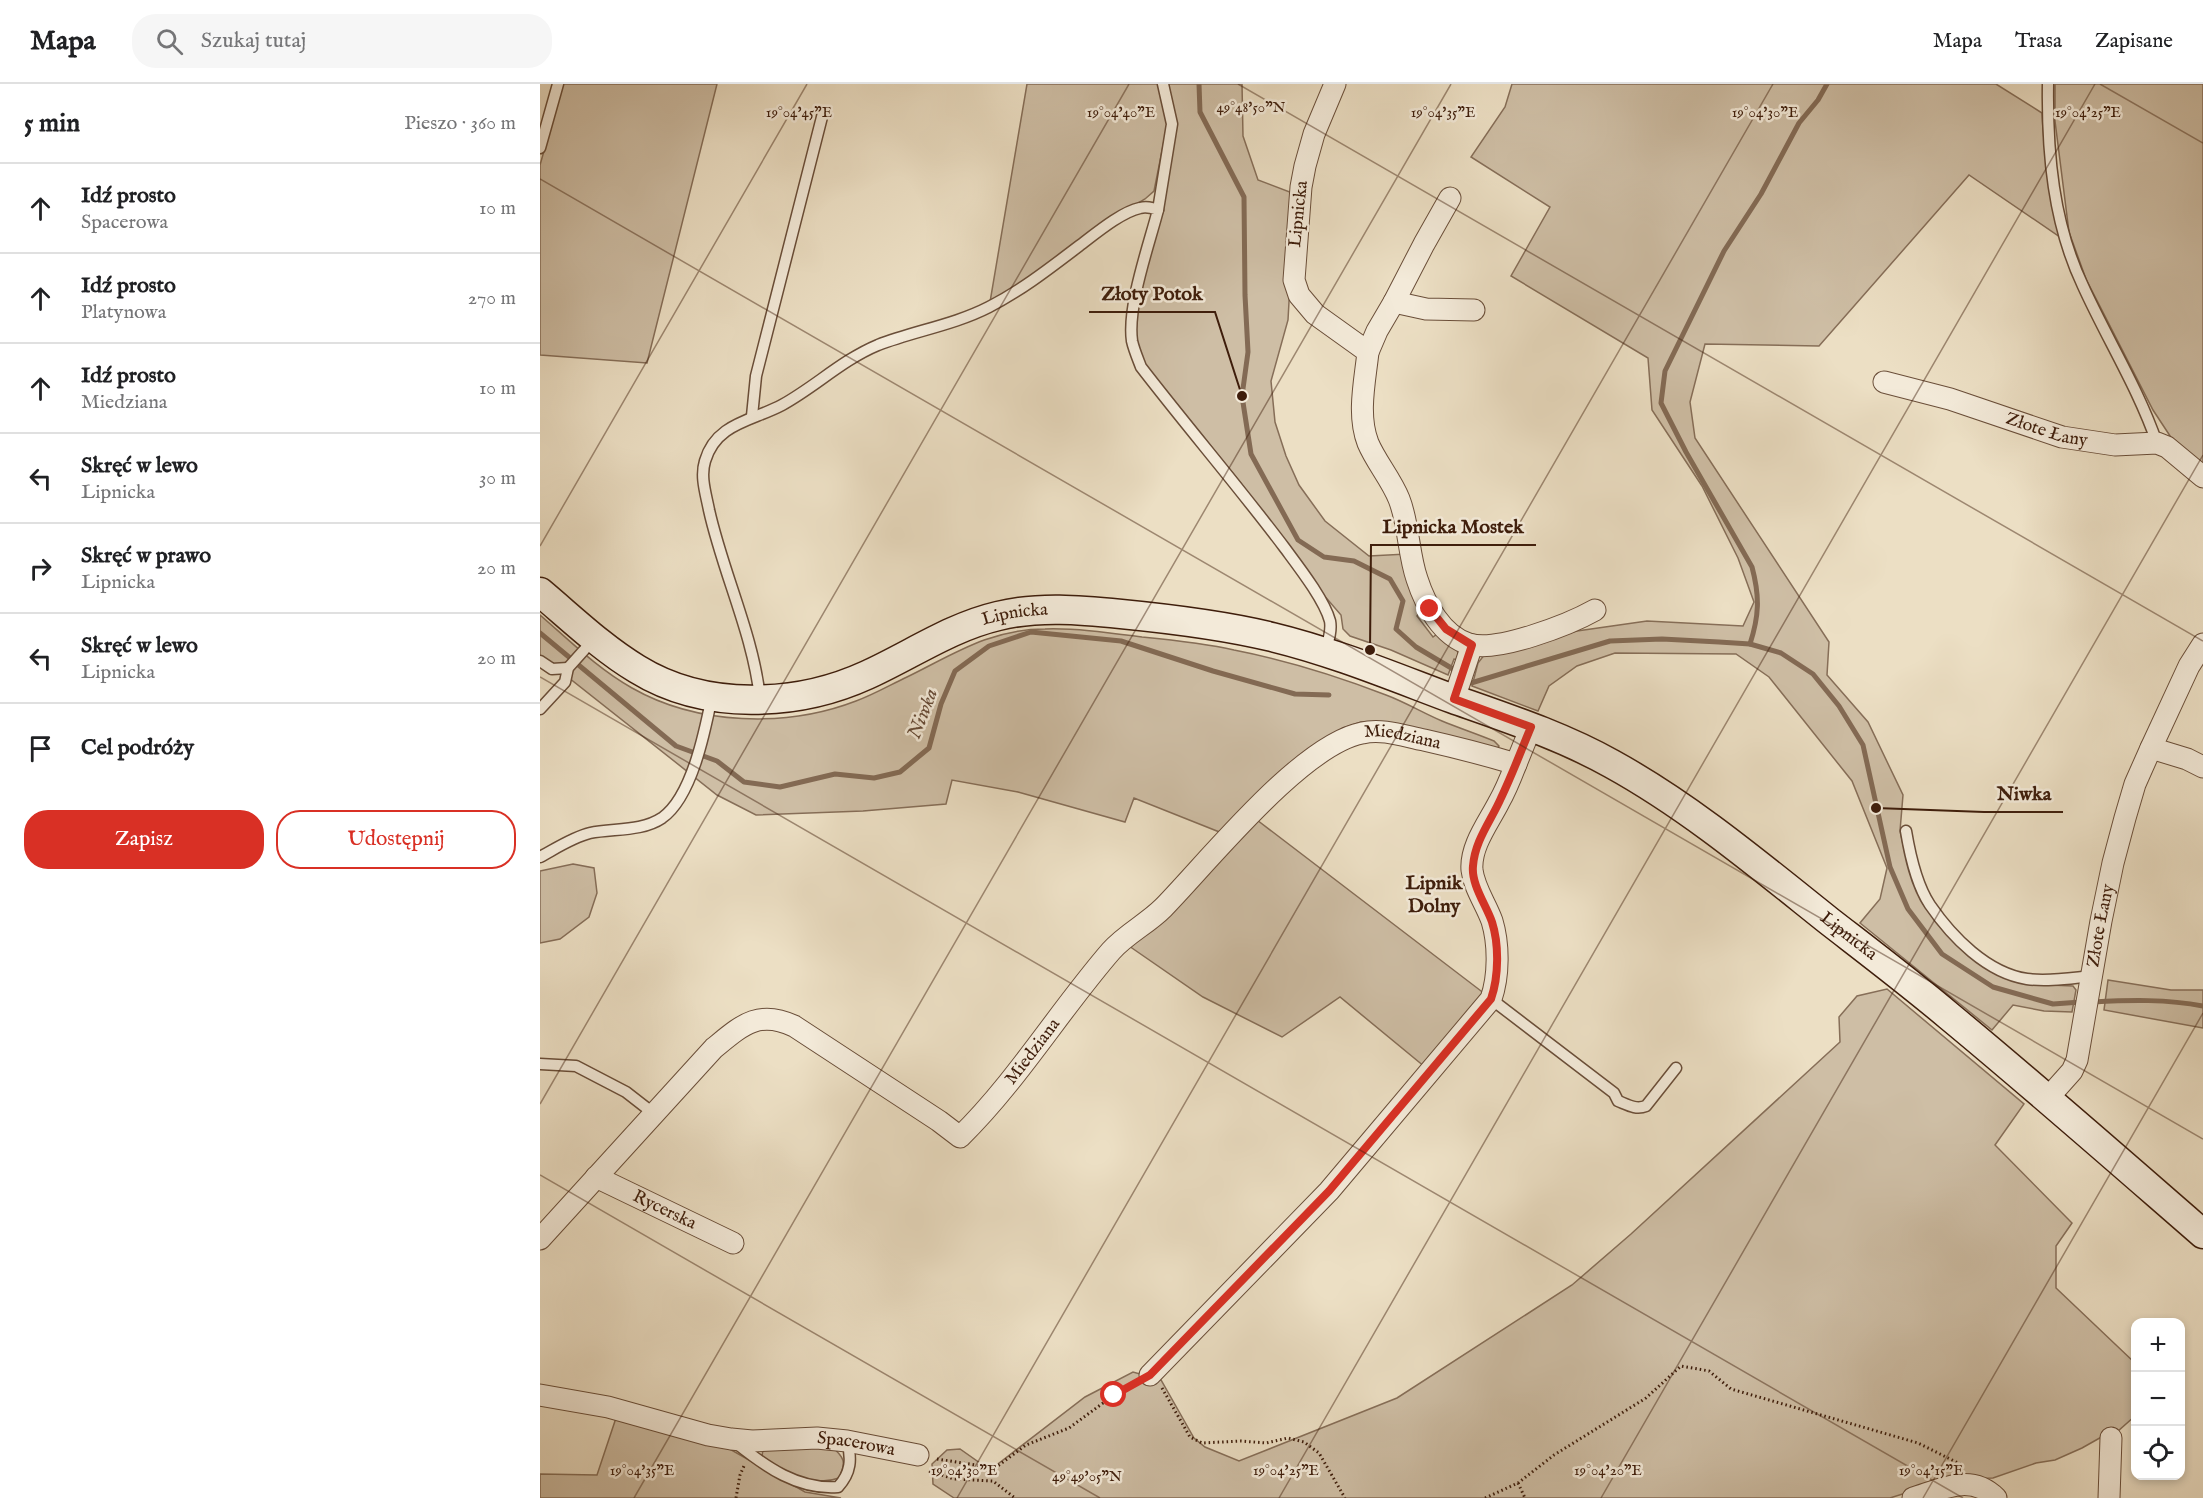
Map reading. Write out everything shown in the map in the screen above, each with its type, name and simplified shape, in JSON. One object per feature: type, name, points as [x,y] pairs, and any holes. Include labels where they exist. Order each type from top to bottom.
[{"type":"street","name":"Lipnicka","points":[[1335,84],[1318,125],[1305,166],[1301,187],[1294,280],[1299,295],[1315,314],[1368,352]]},
{"type":"street","points":[[1450,198],[1377,331],[1368,352],[1362,413],[1363,427],[1368,442],[1400,500],[1416,578],[1430,609],[1446,629],[1470,651]]},
{"type":"street","points":[[1394,302],[1426,309],[1474,310]]},
{"type":"street","name":"Złote Łany","points":[[1884,382],[1950,399],[2062,437],[2115,445],[2157,443]]},
{"type":"street","points":[[2157,443],[2167,447],[2203,477]]},
{"type":"street","name":"Lipnicka","points":[[540,592],[591,642],[654,679],[687,691],[712,696],[760,699],[832,688],[870,674],[977,621],[1030,610],[1097,612],[1182,620],[1276,638],[1457,691],[1531,727],[1575,745],[1667,797],[1770,874],[1944,1011],[2203,1234]]},
{"type":"street","points":[[1470,651],[1524,639],[1595,610]]},
{"type":"street","name":"Złote Łany","points":[[2047,1099],[2072,1071],[2077,1060],[2113,863],[2135,784],[2189,666],[2203,644]]},
{"type":"street","points":[[1457,691],[1470,651]]},
{"type":"street","points":[[1150,1375],[1329,1191],[1491,999],[1494,989],[1496,948],[1492,923],[1472,869],[1474,852],[1500,801],[1531,727]]},
{"type":"street","name":"Miedziana","points":[[540,1239],[714,1048],[737,1029],[751,1022],[764,1018],[780,1020],[794,1026],[960,1137],[985,1113],[1112,950],[1161,909],[1275,791],[1300,768],[1324,751],[1362,732],[1380,732],[1474,752],[1516,764]]},
{"type":"street","points":[[2151,748],[2187,759],[2203,767]]},
{"type":"street","name":"Rycerska","points":[[596,1177],[733,1243]]},
{"type":"street","name":"Spacerowa","points":[[540,1395],[608,1407],[708,1435],[731,1439],[752,1441],[795,1438],[847,1441],[918,1455]]},
{"type":"street","points":[[2109,1498],[2111,1438]]},
{"type":"street","points":[[1913,1498],[1955,1485],[1973,1484],[1991,1494]]},
{"type":"lane","points":[[540,148],[558,84]]},
{"type":"lane","points":[[1163,84],[1172,124],[1158,210],[1132,314],[1132,342],[1142,367],[1255,508],[1327,611],[1331,623],[1325,652]]},
{"type":"lane","points":[[2048,84],[2048,127],[2052,174],[2064,235],[2082,284],[2146,412],[2157,443]]},
{"type":"lane","points":[[752,416],[756,376],[823,113]]},
{"type":"lane","points":[[760,699],[758,673],[714,532],[702,473],[707,454],[714,442],[732,427],[752,416],[781,405],[848,360],[878,345],[988,308],[1031,283],[1096,233],[1126,214],[1140,208],[1149,207],[1158,210]]},
{"type":"lane","points":[[540,709],[565,682],[568,668],[591,642]]},
{"type":"lane","points":[[540,661],[552,669],[568,668]]},
{"type":"lane","points":[[540,857],[588,833],[636,827],[661,818],[678,801],[691,775],[712,696]]},
{"type":"lane","points":[[1906,831],[1912,864],[1929,904],[1976,955],[2001,970],[2026,979],[2091,980]]},
{"type":"lane","points":[[1491,999],[1614,1093],[1618,1101],[1626,1104],[1641,1108],[1646,1106],[1676,1068]]},
{"type":"lane","points":[[540,1064],[576,1066],[626,1092],[653,1113]]},
{"type":"lane","points":[[731,1439],[749,1454],[791,1480],[821,1489],[838,1487],[845,1480],[850,1469],[851,1454],[847,1441]]},
{"type":"path","points":[[1485,1498],[1518,1483],[1554,1455],[1646,1398],[1681,1366],[1709,1371],[1731,1389],[1918,1443],[1952,1458],[1971,1471],[1991,1494]]},
{"type":"path","name":"Spacerowa","points":[[918,1455],[994,1468],[1026,1444],[1069,1428],[1114,1395],[1150,1375]]},
{"type":"path","points":[[1150,1375],[1166,1392],[1190,1437],[1202,1443],[1241,1441],[1266,1443],[1288,1438],[1304,1442],[1318,1453],[1344,1498]]},
{"type":"path","points":[[736,1498],[740,1475],[749,1454]]},
{"type":"path","points":[[918,1455],[930,1471],[954,1479],[993,1481],[1015,1498]]},
{"type":"path","points":[[1518,1483],[1525,1498]]},
{"type":"shaded area","points":[[563,84],[717,84],[647,363],[540,355],[540,165]]},
{"type":"shaded area","points":[[1027,84],[1242,84],[1243,136],[1258,180],[1295,194],[1288,320],[1271,381],[1275,422],[1286,456],[1299,485],[1325,521],[1369,556],[1407,554],[1423,607],[1417,616],[1433,637],[1440,632],[1455,643],[1460,660],[1454,659],[1448,675],[1391,650],[1350,636],[1343,629],[1341,615],[1322,593],[1240,482],[1146,366],[1139,354],[1134,330],[1164,141],[1154,191],[1145,199],[1096,228],[1057,260],[990,302]]},
{"type":"shaded area","points":[[1512,84],[1996,84],[2042,113],[2048,176],[2060,237],[1969,175],[1819,346],[1705,344],[1690,402],[1695,438],[1829,642],[1827,675],[1868,722],[1903,795],[1900,831],[1908,866],[1923,904],[1945,931],[2029,984],[2073,986],[2076,990],[2072,1012],[2044,1011],[2013,1005],[1992,1030],[1860,923],[1880,899],[1887,868],[1852,781],[1769,677],[1736,654],[1615,653],[1577,666],[1549,686],[1538,711],[1472,686],[1478,663],[1485,654],[1577,631],[1647,621],[1743,626],[1754,602],[1738,558],[1702,486],[1652,410],[1648,358],[1511,276],[1550,207],[1471,157],[1505,107]]},
{"type":"shaded area","points":[[2055,84],[2203,84],[2203,472],[2174,442],[2153,410],[2086,279],[2069,232],[2055,121]]},
{"type":"shaded area","points":[[540,615],[596,663],[632,688],[657,700],[685,709],[742,719],[801,716],[829,710],[869,696],[973,644],[990,638],[1025,630],[1069,629],[1200,644],[1292,664],[1349,681],[1393,698],[1442,721],[1494,741],[1499,746],[1496,750],[1385,723],[1361,722],[1343,728],[1293,762],[1222,833],[1134,798],[1125,822],[1018,792],[952,780],[946,804],[863,811],[756,815],[717,795],[540,655]]},
{"type":"shaded area","points":[[1257,820],[1485,994],[1425,1067],[1340,997],[1282,1037],[1203,997],[1129,946]]},
{"type":"shaded area","points":[[573,864],[594,868],[597,893],[589,917],[560,939],[540,943],[540,871]]},
{"type":"shaded area","points":[[2108,980],[2171,990],[2203,990],[2203,1028],[2104,1010]]},
{"type":"shaded area","points":[[1887,989],[2024,1104],[1995,1145],[2072,1223],[2056,1246],[2056,1288],[2131,1359],[2131,1420],[2118,1431],[2105,1435],[2055,1460],[2036,1463],[1993,1478],[1950,1479],[1890,1498],[954,1498],[933,1484],[932,1464],[947,1450],[960,1449],[990,1470],[1085,1397],[1133,1372],[1161,1380],[1194,1438],[1205,1447],[1239,1461],[1397,1398],[1572,1285],[1631,1234],[1840,1042],[1839,1017],[1857,996]]},
{"type":"shaded area","points":[[617,1415],[721,1444],[805,1492],[841,1498],[540,1498],[540,1474],[597,1475]]},
{"type":"shaded area","points":[[831,1446],[843,1460],[843,1468],[839,1478],[829,1481],[800,1477],[764,1460],[762,1456],[763,1450]]},
{"type":"waterway","points":[[1199,84],[1200,112],[1244,197],[1248,352],[1242,396],[1251,454],[1298,540],[1324,557],[1354,561],[1390,579],[1403,601],[1396,629],[1416,647],[1458,672]]},
{"type":"waterway","points":[[1750,644],[1757,606],[1752,567],[1686,452],[1661,403],[1665,371],[1724,251],[1761,194],[1799,123],[1818,100],[1827,84]]},
{"type":"waterway","name":"Niwka","points":[[540,633],[676,746],[717,761],[744,782],[780,787],[835,774],[874,778],[900,772],[929,748],[941,704],[955,671],[989,646],[1031,632],[1121,641],[1213,671],[1295,694],[1329,695]]},
{"type":"waterway","name":"Niwka","points":[[1471,683],[1610,641],[1662,639],[1750,644],[1781,653],[1813,674],[1839,706],[1863,745],[1890,867],[1908,909],[1942,954],[1993,987],[2053,1004],[2081,1002]]},
{"type":"waterway","name":"Niwka","points":[[2093,1002],[2176,1002],[2203,1006]]},
{"type":"place","name":"Złoty Potok","points":[[1242,396]]},
{"type":"place","name":"Lipnicka Mostek","points":[[1370,650]]},
{"type":"place","name":"Niwka","points":[[1876,808]]},
{"type":"district","name":"Lipnik Dolny","points":[[1434,894]]},
{"type":"route","points":[[1114,1395],[1150,1375],[1329,1191],[1491,999],[1496,973],[1496,948],[1492,923],[1472,869],[1474,852],[1500,801],[1531,727],[1454,699],[1472,645],[1463,642],[1446,629],[1430,609]]}]
